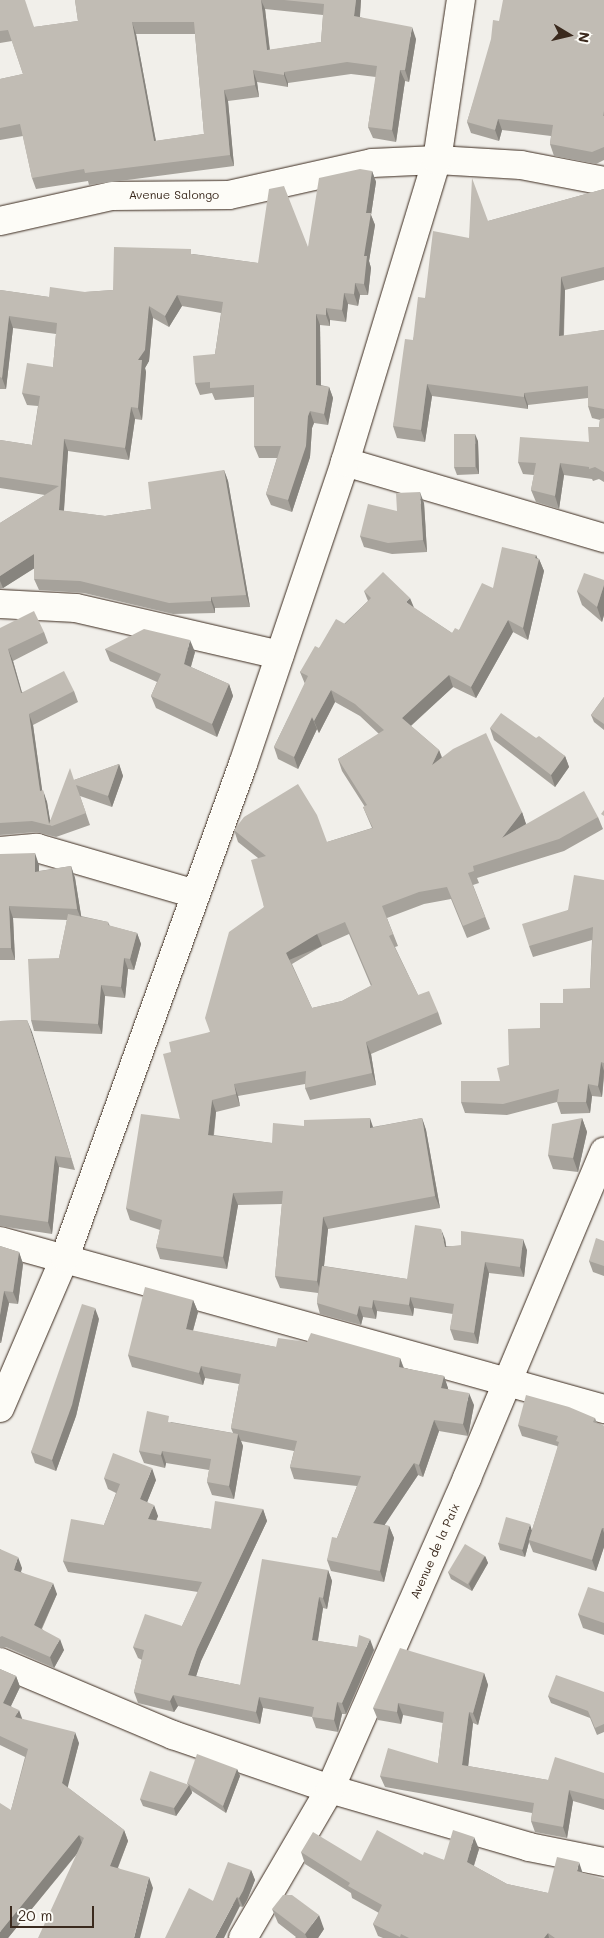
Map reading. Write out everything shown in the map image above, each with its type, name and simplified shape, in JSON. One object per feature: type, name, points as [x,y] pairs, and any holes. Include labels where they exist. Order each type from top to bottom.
[{"type":"street","points":[[0,1408],[65,1257],[280,655],[345,462],[437,160],[461,0]]},
{"type":"street","name":"Avenue Salongo","points":[[0,221],[112,196],[216,197],[372,163],[437,160],[521,165],[604,181]]},
{"type":"street","points":[[345,462],[604,538]]},
{"type":"street","points":[[0,604],[76,608],[280,655]]},
{"type":"street","points":[[0,851],[37,848],[195,894]]},
{"type":"street","name":"Avenue de la Paix","points":[[243,1938],[330,1789],[604,1152]]},
{"type":"street","points":[[0,1241],[65,1257],[604,1409]]},
{"type":"street","points":[[0,1662],[173,1736],[330,1789],[530,1847],[604,1862]]},
{"type":"building","points":[[0,0],[25,0],[34,27],[78,21],[75,0],[261,0],[267,50],[321,42],[324,4],[284,0],[356,0],[354,16],[412,27],[405,70],[400,70],[392,130],[368,127],[377,66],[347,62],[284,72],[284,75],[253,70],[255,85],[224,90],[230,155],[85,173],[84,169],[32,178],[20,124],[0,128],[0,79],[23,74],[8,30],[0,31]],"holes":[[[132,22],[194,22],[204,134],[154,141]]]},
{"type":"building","points":[[503,0],[604,0],[604,147],[592,152],[550,144],[553,125],[498,119],[495,130],[467,122],[491,39],[493,20],[499,21]]},
{"type":"building","points":[[360,169],[372,171],[366,213],[371,213],[364,256],[367,256],[364,284],[355,283],[354,294],[344,293],[342,310],[326,308],[326,315],[316,314],[316,385],[329,387],[324,414],[310,411],[308,416],[306,446],[288,500],[266,494],[281,446],[254,446],[254,385],[210,388],[210,382],[195,383],[193,356],[215,354],[223,302],[177,295],[165,316],[149,306],[145,350],[138,360],[142,360],[138,408],[131,407],[125,448],[64,439],[59,510],[105,516],[151,509],[148,482],[224,470],[246,595],[211,597],[211,601],[169,603],[80,581],[34,579],[34,554],[0,576],[0,523],[59,486],[0,477],[0,440],[32,445],[40,396],[22,393],[27,363],[53,367],[57,323],[9,316],[2,378],[0,377],[0,290],[49,297],[50,287],[85,292],[113,290],[114,247],[191,249],[191,254],[258,263],[269,189],[284,186],[308,247],[319,178]]},
{"type":"building","points":[[472,178],[488,221],[604,189],[604,267],[561,277],[559,336],[604,330],[604,409],[588,406],[588,386],[524,393],[524,397],[427,384],[421,430],[393,426],[405,339],[413,340],[418,297],[425,298],[433,231],[469,238]]},
{"type":"building","points":[[604,418],[604,472],[595,467],[589,469],[589,467],[560,463],[555,496],[531,490],[536,463],[518,462],[520,437],[589,442],[588,427],[599,427],[600,419]]},
{"type":"building","points":[[454,434],[475,434],[475,467],[454,467]]},
{"type":"building","points":[[420,492],[423,540],[388,543],[360,536],[368,504],[397,511],[396,493]]},
{"type":"building","points":[[502,547],[536,555],[535,558],[539,559],[523,628],[508,620],[471,687],[449,675],[402,718],[439,750],[432,765],[453,749],[486,733],[522,812],[502,838],[584,791],[598,817],[559,839],[473,866],[474,871],[468,873],[485,917],[463,926],[447,887],[419,892],[382,906],[393,934],[389,936],[418,995],[429,991],[438,1012],[366,1042],[372,1073],[305,1088],[306,1071],[234,1084],[236,1094],[212,1100],[208,1135],[272,1143],[273,1123],[304,1126],[304,1120],[370,1118],[370,1128],[422,1118],[435,1196],[323,1217],[317,1281],[275,1276],[283,1191],[233,1193],[223,1257],[156,1247],[162,1220],[126,1208],[141,1114],[180,1119],[163,1054],[171,1052],[169,1042],[210,1032],[205,1018],[229,932],[264,907],[251,860],[266,856],[234,830],[244,817],[298,784],[317,815],[327,842],[373,828],[363,807],[367,805],[338,759],[384,730],[355,704],[331,690],[314,721],[312,717],[294,757],[274,747],[308,676],[300,672],[315,646],[319,648],[336,619],[345,624],[371,598],[364,591],[383,572],[410,598],[406,602],[452,633],[455,628],[459,630],[482,583],[493,588]],"holes":[[[345,922],[372,985],[342,1001],[312,1008],[286,953],[317,934]]]},
{"type":"building","points":[[584,573],[604,580],[597,607],[577,591]]},
{"type":"building","points":[[34,611],[44,632],[8,649],[21,693],[64,671],[74,691],[29,714],[40,791],[43,790],[49,824],[70,768],[74,780],[119,764],[108,796],[76,785],[86,813],[52,826],[32,821],[0,823],[0,628]]},
{"type":"building","points":[[144,629],[190,640],[184,664],[229,684],[212,724],[151,696],[161,674],[105,649]]},
{"type":"building","points":[[604,697],[604,724],[591,715]]},
{"type":"building","points":[[501,713],[536,738],[539,736],[565,756],[551,775],[490,728]]},
{"type":"building","points":[[35,853],[35,872],[71,866],[77,909],[9,906],[11,948],[0,948],[0,854]]},
{"type":"building","points":[[574,875],[604,880],[604,1063],[601,1062],[598,1086],[588,1084],[586,1102],[557,1102],[559,1089],[503,1104],[461,1102],[461,1081],[500,1081],[497,1068],[509,1065],[508,1029],[540,1028],[540,1003],[563,1003],[563,989],[590,988],[593,927],[529,946],[522,924],[568,910]]},
{"type":"building","points":[[68,914],[108,922],[108,925],[137,933],[130,959],[124,958],[121,987],[101,985],[98,1024],[31,1020],[28,959],[59,958]]},
{"type":"building","points":[[27,1020],[71,1158],[55,1156],[48,1222],[0,1215],[0,1021]]},
{"type":"building","points":[[582,1118],[573,1158],[548,1155],[552,1124]]},
{"type":"building","points":[[415,1225],[441,1229],[445,1247],[461,1245],[461,1231],[523,1239],[520,1267],[485,1262],[474,1333],[450,1329],[454,1304],[410,1297],[409,1305],[373,1300],[372,1308],[359,1306],[357,1315],[317,1303],[322,1266],[407,1279]]},
{"type":"building","points":[[596,1238],[604,1241],[604,1266],[589,1261]]},
{"type":"building","points":[[0,1246],[19,1252],[13,1292],[4,1291],[0,1315]]},
{"type":"building","points":[[145,1287],[193,1300],[186,1329],[276,1347],[278,1338],[307,1342],[311,1333],[400,1358],[399,1367],[444,1376],[441,1388],[469,1393],[463,1424],[434,1420],[419,1465],[414,1463],[373,1523],[389,1526],[380,1571],[327,1560],[332,1537],[337,1538],[361,1476],[290,1467],[297,1441],[231,1428],[241,1374],[201,1366],[199,1373],[128,1355]]},
{"type":"building","points":[[82,1304],[95,1308],[72,1405],[52,1460],[31,1452]]},
{"type":"building","points":[[526,1395],[569,1407],[595,1418],[593,1422],[604,1426],[604,1528],[602,1528],[592,1560],[529,1540],[559,1442],[556,1441],[558,1436],[518,1425]]},
{"type":"building","points":[[147,1411],[169,1416],[168,1422],[238,1434],[229,1486],[207,1482],[211,1459],[162,1451],[161,1455],[139,1451]]},
{"type":"building","points":[[113,1453],[152,1468],[140,1499],[154,1505],[148,1519],[211,1529],[215,1501],[263,1509],[197,1649],[188,1675],[240,1685],[262,1559],[328,1570],[323,1598],[319,1597],[312,1640],[357,1647],[359,1635],[370,1639],[342,1703],[337,1702],[334,1720],[312,1717],[314,1707],[259,1697],[256,1712],[173,1695],[170,1701],[134,1692],[144,1650],[133,1647],[145,1614],[182,1626],[202,1582],[63,1561],[71,1519],[104,1525],[120,1484],[104,1478]]},
{"type":"building","points":[[506,1517],[530,1524],[523,1550],[499,1543]]},
{"type":"building","points":[[465,1544],[485,1556],[468,1584],[448,1572]]},
{"type":"building","points":[[0,1549],[18,1557],[14,1570],[53,1583],[34,1625],[60,1639],[50,1657],[2,1636],[0,1637]]},
{"type":"building","points":[[588,1587],[604,1592],[604,1623],[578,1614]]},
{"type":"building","points":[[400,1648],[484,1673],[473,1713],[469,1712],[462,1765],[548,1780],[555,1757],[604,1773],[604,1799],[569,1790],[563,1827],[531,1821],[534,1803],[380,1776],[388,1748],[438,1763],[444,1712],[398,1703],[397,1712],[373,1708]]},
{"type":"building","points":[[0,1669],[16,1676],[3,1703],[19,1710],[15,1717],[75,1732],[62,1783],[124,1830],[110,1866],[149,1877],[134,1938],[38,1938],[84,1838],[79,1835],[0,1932],[0,1803],[11,1810],[28,1749],[0,1736]]},
{"type":"building","points":[[556,1675],[604,1692],[604,1724],[595,1728],[588,1711],[548,1696]]},
{"type":"building","points":[[197,1754],[237,1769],[223,1806],[187,1783]]},
{"type":"building","points":[[150,1771],[189,1785],[174,1808],[140,1799]]},
{"type":"building","points":[[377,1830],[423,1855],[424,1852],[444,1860],[453,1830],[474,1837],[467,1862],[507,1884],[548,1893],[557,1857],[579,1862],[577,1871],[604,1879],[604,1938],[555,1938],[548,1933],[544,1938],[409,1938],[401,1934],[400,1937],[373,1924],[382,1905],[348,1886],[350,1883],[301,1852],[313,1832],[361,1861]]},
{"type":"building","points":[[228,1862],[251,1870],[243,1891],[239,1898],[237,1897],[215,1938],[165,1938],[189,1888],[213,1901]]},
{"type":"building","points":[[283,1895],[292,1895],[319,1915],[305,1934],[272,1909]]}]
